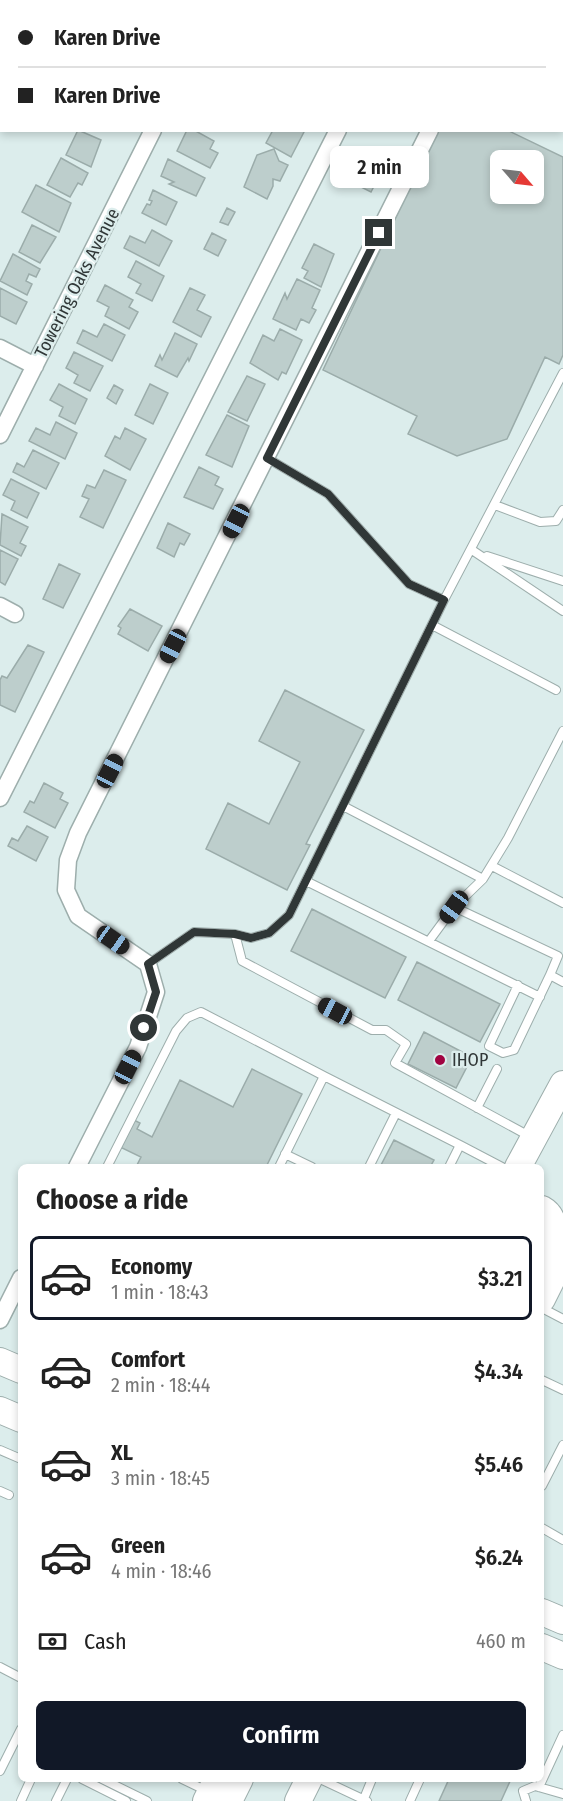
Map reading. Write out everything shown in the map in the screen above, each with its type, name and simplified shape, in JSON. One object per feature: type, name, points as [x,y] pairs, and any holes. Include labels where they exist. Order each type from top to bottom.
[{"type":"main road","points":[[520,1164],[563,1084]]},
{"type":"main road","points":[[544,1210],[548,1212],[553,1224],[552,1277]]},
{"type":"main road","points":[[0,1410],[18,1418]]},
{"type":"main road","points":[[544,1597],[563,1605]]},
{"type":"main road","points":[[544,1613],[563,1622]]},
{"type":"main road","points":[[298,1801],[308,1782]]},
{"type":"street","name":"Towering Oaks Avenue","points":[[0,435],[152,132]]},
{"type":"street","points":[[0,798],[337,132]]},
{"type":"street","points":[[79,1164],[138,1047],[156,992],[148,964],[78,915],[66,890],[68,861],[78,833],[429,132]]},
{"type":"street","points":[[0,348],[35,366]]},
{"type":"street","points":[[0,1320],[18,1284]]},
{"type":"lane","points":[[148,964],[194,932],[235,934],[251,938],[269,933],[289,915],[444,600],[563,372]]},
{"type":"lane","points":[[267,458],[328,494],[409,584],[444,600]]},
{"type":"lane","points":[[495,505],[546,523],[556,521],[563,510]]},
{"type":"lane","points":[[472,550],[563,581]]},
{"type":"lane","points":[[472,550],[563,611]]},
{"type":"lane","points":[[432,625],[556,690]]},
{"type":"lane","points":[[429,941],[454,907],[483,879],[492,866],[563,731]]},
{"type":"lane","points":[[553,751],[563,756]]},
{"type":"lane","points":[[343,806],[483,879]]},
{"type":"lane","points":[[492,866],[563,903]]},
{"type":"lane","points":[[306,881],[540,997]]},
{"type":"lane","points":[[454,907],[558,956],[514,1050],[503,1053],[489,1046],[518,986]]},
{"type":"lane","points":[[235,934],[243,961],[372,1030],[386,1030],[406,1044],[395,1063],[534,1138]]},
{"type":"lane","points":[[550,975],[563,982]]},
{"type":"lane","points":[[109,1164],[176,1031],[187,1018],[201,1012],[496,1164]]},
{"type":"lane","points":[[477,1108],[497,1069]]},
{"type":"lane","points":[[280,1164],[324,1076]]},
{"type":"lane","points":[[370,1164],[396,1113]]},
{"type":"lane","points":[[450,1164],[460,1145]]},
{"type":"lane","points":[[285,1154],[306,1164]]},
{"type":"lane","points":[[544,1309],[563,1319]]},
{"type":"lane","points":[[544,1381],[563,1390]]},
{"type":"lane","points":[[544,1482],[563,1445]]},
{"type":"lane","points":[[0,1450],[18,1459]]},
{"type":"lane","points":[[544,1529],[563,1540]]},
{"type":"lane","points":[[0,1667],[18,1676]]},
{"type":"lane","points":[[0,1771],[18,1735]]},
{"type":"lane","points":[[544,1776],[563,1735]]},
{"type":"lane","points":[[21,1801],[30,1782]]},
{"type":"lane","points":[[56,1801],[66,1782]]},
{"type":"lane","points":[[88,1782],[126,1801]]},
{"type":"lane","points":[[108,1782],[147,1801]]},
{"type":"lane","points":[[191,1782],[223,1793]]},
{"type":"lane","points":[[326,1782],[365,1800],[371,1782]]},
{"type":"lane","points":[[410,1801],[419,1782]]},
{"type":"lane","points":[[539,1787],[541,1782]]},
{"type":"lane","points":[[526,1801],[522,1791],[539,1787],[563,1794]]},
{"type":"building","points":[[77,132],[101,140],[91,167],[66,155]]},
{"type":"building","points":[[186,132],[198,132],[214,141],[210,149],[218,153],[210,168],[177,151]]},
{"type":"building","points":[[272,132],[304,132],[291,157],[266,143]]},
{"type":"building","points":[[436,132],[511,132],[563,157],[563,355],[559,364],[545,357],[507,439],[457,456],[408,434],[417,416],[323,370]]},
{"type":"building","points":[[274,149],[279,161],[288,165],[280,181],[273,179],[273,186],[267,199],[244,187],[257,155]]},
{"type":"building","points":[[362,149],[386,163],[371,192],[347,180]]},
{"type":"building","points":[[61,158],[88,173],[82,185],[78,183],[70,197],[47,185]]},
{"type":"building","points":[[168,159],[205,178],[196,196],[169,184],[174,182],[161,176]]},
{"type":"building","points":[[36,185],[71,203],[59,232],[22,212]]},
{"type":"building","points":[[153,190],[177,202],[166,225],[142,213],[147,204],[150,205],[152,201],[149,200]]},
{"type":"building","points":[[227,208],[235,212],[228,225],[220,222]]},
{"type":"building","points":[[32,225],[56,237],[40,263],[19,252]]},
{"type":"building","points":[[152,230],[172,241],[159,266],[124,248],[130,236],[145,243]]},
{"type":"building","points":[[212,233],[226,240],[218,256],[204,249]]},
{"type":"building","points":[[314,244],[334,254],[321,287],[304,278],[308,271],[302,268]]},
{"type":"building","points":[[13,254],[40,269],[36,277],[29,274],[26,281],[32,284],[27,295],[0,281]]},
{"type":"building","points":[[136,261],[164,276],[152,301],[136,293],[141,284],[128,277]]},
{"type":"building","points":[[297,279],[320,290],[312,308],[316,310],[309,323],[301,319],[296,330],[273,319],[285,293],[287,299]]},
{"type":"building","points":[[105,285],[133,300],[129,307],[138,312],[129,329],[105,316],[109,307],[97,301]]},
{"type":"building","points":[[0,288],[27,302],[16,324],[0,316]]},
{"type":"building","points":[[190,288],[205,295],[197,310],[211,317],[201,337],[173,322]]},
{"type":"building","points":[[104,324],[125,335],[112,361],[77,343],[83,330],[97,337]]},
{"type":"building","points":[[280,329],[302,340],[286,374],[282,372],[278,380],[250,363],[263,335],[274,341]]},
{"type":"building","points":[[175,333],[197,344],[189,361],[188,358],[177,377],[155,366],[160,355],[162,360]]},
{"type":"building","points":[[74,352],[103,366],[90,391],[74,383],[78,375],[66,368]]},
{"type":"building","points":[[247,376],[265,384],[247,421],[228,412]]},
{"type":"building","points":[[59,384],[87,399],[75,424],[59,416],[63,407],[50,400]]},
{"type":"building","points":[[150,384],[168,393],[153,424],[135,415]]},
{"type":"building","points":[[114,385],[123,390],[116,404],[107,398]]},
{"type":"building","points":[[227,415],[249,426],[232,467],[206,455]]},
{"type":"building","points":[[56,422],[77,433],[65,459],[29,441],[36,428],[50,435]]},
{"type":"building","points":[[125,428],[146,439],[130,470],[105,456],[115,436],[120,439]]},
{"type":"building","points":[[33,450],[59,463],[46,489],[13,472],[17,463],[24,467]]},
{"type":"building","points":[[199,467],[219,477],[215,485],[223,489],[213,509],[184,497]]},
{"type":"building","points":[[104,470],[126,480],[103,528],[80,517],[89,499],[82,496],[87,485],[95,488]]},
{"type":"building","points":[[11,479],[39,493],[27,518],[11,510],[15,501],[3,495]]},
{"type":"building","points":[[2,514],[28,527],[20,543],[26,546],[21,556],[0,545]]},
{"type":"building","points":[[168,523],[190,534],[184,545],[180,543],[174,557],[157,548]]},
{"type":"building","points":[[0,550],[18,559],[5,585],[0,582]]},
{"type":"building","points":[[59,564],[80,574],[63,608],[43,599]]},
{"type":"building","points":[[130,609],[162,626],[148,651],[118,634],[121,628],[118,626]]},
{"type":"building","points":[[28,645],[44,652],[15,712],[0,705],[0,680],[2,676],[7,678]]},
{"type":"building","points":[[285,690],[364,730],[306,844],[310,845],[287,890],[206,849],[228,803],[269,824],[300,762],[259,741]]},
{"type":"building","points":[[44,783],[63,793],[60,799],[68,803],[55,828],[24,812],[30,801],[34,803]]},
{"type":"building","points":[[27,826],[48,837],[36,861],[8,846],[12,838],[18,841]]},
{"type":"building","points":[[312,909],[406,957],[385,998],[291,951]]},
{"type":"building","points":[[417,962],[500,1004],[480,1042],[398,1000]]},
{"type":"building","name":"IHOP","points":[[424,1032],[472,1057],[456,1088],[408,1064]]},
{"type":"building","points":[[252,1069],[302,1094],[267,1164],[138,1164],[141,1157],[120,1147],[134,1120],[140,1123],[137,1129],[152,1137],[180,1080],[233,1107]]},
{"type":"building","points":[[394,1140],[434,1160],[432,1164],[382,1164]]},
{"type":"building","points":[[448,1782],[510,1782],[501,1801],[439,1801]]},
{"type":"place","name":"IHOP","points":[[440,1060]]},
{"type":"route","points":[[144,1028],[156,992],[148,964],[194,932],[235,934],[251,938],[269,933],[289,915],[444,600],[409,584],[328,494],[267,458],[379,233]]}]
